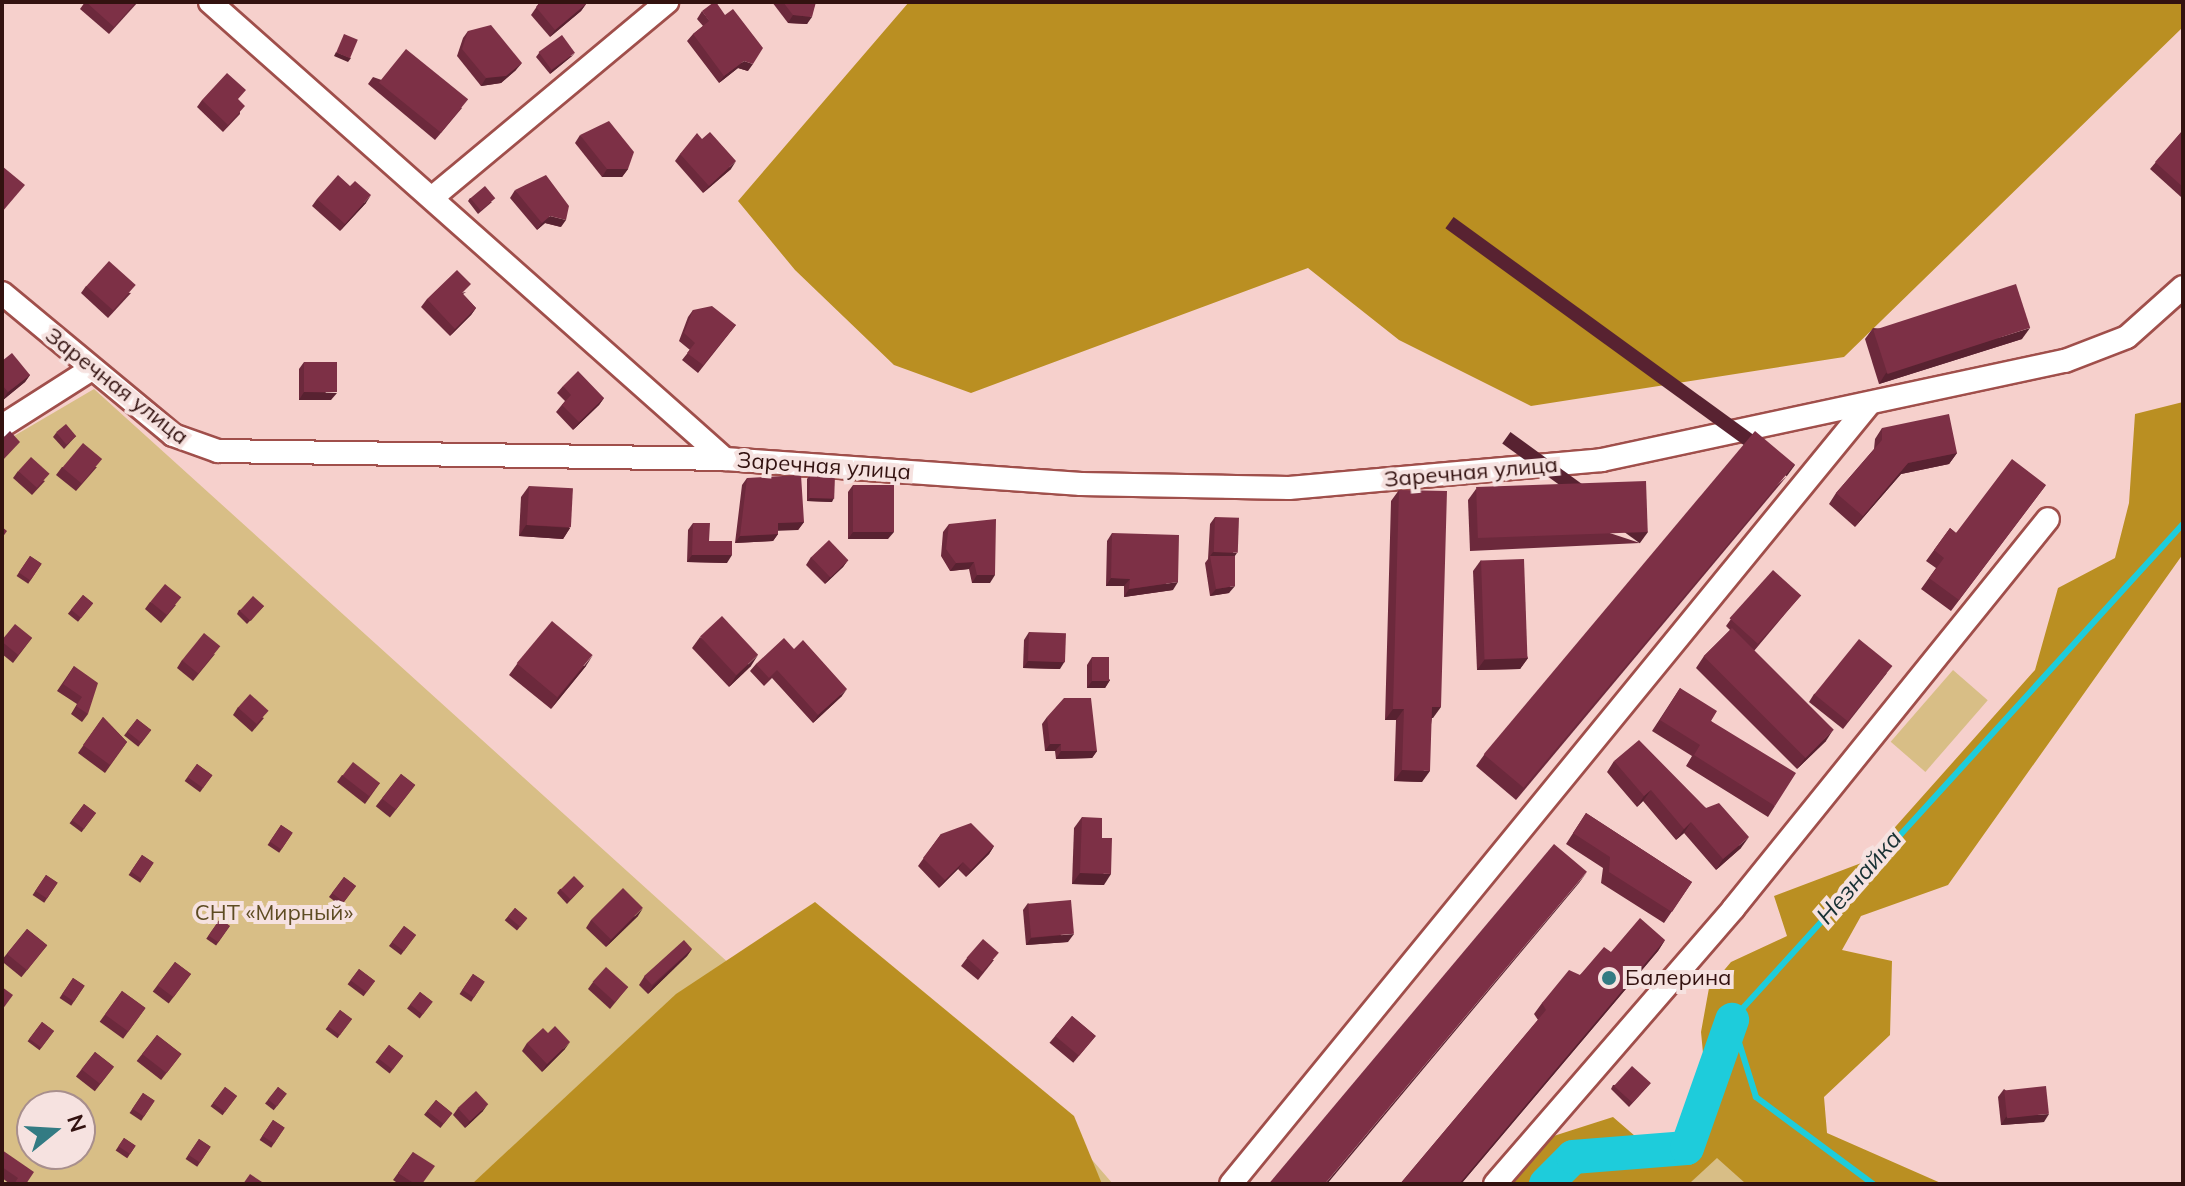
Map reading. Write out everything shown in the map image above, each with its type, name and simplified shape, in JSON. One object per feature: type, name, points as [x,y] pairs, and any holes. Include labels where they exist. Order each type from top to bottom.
[{"type":"street","name":"Заречная улица","points":[[210,2],[725,459]]},
{"type":"street","points":[[433,197],[667,2]]},
{"type":"street","name":"Заречная улица","points":[[2,293],[90,370],[173,435],[218,451],[725,459],[1081,484],[1289,488],[1602,460],[2076,357],[2127,337],[2183,287]]},
{"type":"street","points":[[2,426],[90,370]]},
{"type":"street","points":[[1231,1184],[1870,403]]},
{"type":"street","points":[[1495,1184],[1733,909],[2048,519]]},
{"type":"green space","name":"СНТ «Мирный»","points":[[94,389],[732,966],[1028,1086],[1113,1184],[2,1184],[2,443]]},
{"type":"green space","points":[[1953,670],[1988,700],[1925,772],[1891,742]]},
{"type":"green space","points":[[1717,1157],[1746,1184],[1689,1184]]},
{"type":"shaded area","points":[[909,2],[2183,2],[2183,27],[1844,357],[1531,406],[1399,340],[1308,268],[971,393],[894,365],[795,270],[738,201]]},
{"type":"shaded area","points":[[2183,402],[2183,554],[1948,885],[1861,916],[1842,950],[1892,961],[1890,1035],[1824,1097],[1827,1133],[1943,1184],[1746,1184],[1717,1158],[1689,1184],[1497,1184],[1538,1141],[1613,1117],[1665,1162],[1705,1074],[1701,1032],[1709,988],[1731,962],[1787,936],[1774,896],[1864,862],[2035,670],[2058,588],[2115,558],[2129,503],[2135,414]]},
{"type":"shaded area","points":[[815,902],[1074,1116],[1102,1184],[472,1184],[676,994]]},
{"type":"building","points":[[86,2],[136,2],[114,27]]},
{"type":"building","points":[[540,2],[586,4],[555,30],[536,7]]},
{"type":"building","points":[[714,2],[725,15],[733,9],[763,48],[753,64],[744,61],[724,76],[693,34],[709,21],[702,11]]},
{"type":"building","points":[[783,2],[816,2],[812,17],[793,15]]},
{"type":"building","points":[[491,25],[522,63],[506,76],[486,78],[462,49],[468,31]]},
{"type":"building","points":[[344,34],[358,40],[350,58],[336,52]]},
{"type":"building","points":[[562,35],[575,53],[551,70],[539,52]]},
{"type":"building","points":[[406,49],[468,99],[441,133],[379,82]]},
{"type":"building","points":[[227,73],[246,90],[238,99],[245,106],[228,125],[202,100]]},
{"type":"building","points":[[609,121],[634,152],[628,169],[607,169],[580,135]]},
{"type":"building","points":[[2183,130],[2183,187],[2155,162]]},
{"type":"building","points":[[710,132],[736,161],[709,186],[680,154],[697,133],[702,139]]},
{"type":"building","points":[[2,166],[25,185],[2,212]]},
{"type":"building","points":[[338,175],[350,186],[355,181],[371,195],[345,224],[317,199]]},
{"type":"building","points":[[546,175],[569,206],[566,220],[550,216],[542,223],[515,190]]},
{"type":"building","points":[[485,186],[495,198],[481,210],[470,198]]},
{"type":"building","points":[[109,261],[136,285],[113,310],[86,286]]},
{"type":"building","points":[[457,270],[471,284],[462,293],[476,308],[455,329],[427,299]]},
{"type":"building","points":[[2016,284],[2030,328],[1888,374],[1873,330]]},
{"type":"building","points":[[712,306],[736,325],[703,365],[687,353],[695,343],[684,333],[693,310]]},
{"type":"building","points":[[12,353],[30,375],[8,392],[2,385],[2,361]]},
{"type":"building","points":[[304,362],[337,362],[337,392],[304,392]]},
{"type":"building","points":[[578,371],[604,398],[579,422],[562,405],[571,395],[563,386]]},
{"type":"building","points":[[1949,414],[1957,453],[1908,463],[1863,516],[1836,493],[1882,440],[1882,428]]},
{"type":"building","points":[[66,424],[76,436],[66,445],[56,432]]},
{"type":"building","points":[[10,431],[20,442],[3,460],[2,439]]},
{"type":"building","points":[[1755,431],[1795,464],[1524,788],[1484,754]]},
{"type":"building","points":[[83,443],[102,459],[82,484],[62,468]]},
{"type":"building","points":[[31,457],[50,474],[37,488],[18,471]]},
{"type":"building","points":[[2012,459],[2046,485],[1959,600],[1929,578],[1944,558],[1934,550],[1950,528],[1956,533]]},
{"type":"building","points":[[801,475],[804,522],[778,523],[778,534],[740,536],[747,478]]},
{"type":"building","points":[[810,475],[835,476],[834,499],[809,498]]},
{"type":"building","points":[[1646,481],[1648,532],[1478,538],[1476,487]]},
{"type":"building","points":[[853,485],[894,485],[894,532],[853,532]]},
{"type":"building","points":[[529,486],[573,488],[571,527],[527,525]]},
{"type":"building","points":[[1399,490],[1447,491],[1441,707],[1432,707],[1430,771],[1402,770],[1404,709],[1393,709]]},
{"type":"building","points":[[1215,517],[1239,518],[1238,553],[1214,552]]},
{"type":"building","points":[[996,519],[995,575],[977,575],[974,562],[956,563],[946,549],[949,524]]},
{"type":"building","points":[[693,523],[710,523],[709,541],[732,541],[732,555],[692,555]]},
{"type":"building","points":[[1112,533],[1179,535],[1178,582],[1129,589],[1130,579],[1111,578]]},
{"type":"building","points":[[829,540],[848,560],[830,578],[811,557]]},
{"type":"building","points":[[30,556],[42,564],[30,580],[19,573]]},
{"type":"building","points":[[1210,556],[1235,556],[1235,586],[1216,589]]},
{"type":"building","points":[[1524,559],[1527,658],[1484,659],[1481,561]]},
{"type":"building","points":[[1773,570],[1801,595],[1758,644],[1730,618]]},
{"type":"building","points":[[165,584],[181,597],[167,615],[151,602]]},
{"type":"building","points":[[83,595],[93,603],[81,618],[71,610]]},
{"type":"building","points":[[253,596],[264,606],[251,621],[240,611]]},
{"type":"building","points":[[722,616],[758,655],[736,675],[700,636]]},
{"type":"building","points":[[552,621],[593,655],[557,697],[517,663]]},
{"type":"building","points":[[15,624],[32,638],[18,655],[2,642]]},
{"type":"building","points":[[1732,628],[1834,730],[1806,758],[1704,656]]},
{"type":"building","points":[[1029,632],[1066,633],[1065,662],[1028,661]]},
{"type":"building","points":[[204,633],[220,646],[198,673],[182,660]]},
{"type":"building","points":[[784,638],[794,649],[803,640],[847,689],[818,715],[777,670],[769,678],[756,664]]},
{"type":"building","points":[[1859,639],[1892,666],[1848,721],[1814,694]]},
{"type":"building","points":[[1092,657],[1109,657],[1109,681],[1092,681]]},
{"type":"building","points":[[74,666],[98,683],[88,714],[76,706],[82,697],[63,684]]},
{"type":"building","points":[[1680,688],[1717,711],[1711,721],[1796,773],[1775,806],[1694,755],[1700,745],[1660,720]]},
{"type":"building","points":[[250,694],[269,711],[257,724],[238,707]]},
{"type":"building","points":[[1064,698],[1091,698],[1097,751],[1061,751],[1061,744],[1050,744],[1047,717]]},
{"type":"building","points":[[103,717],[127,742],[110,765],[83,745]]},
{"type":"building","points":[[137,719],[151,730],[141,743],[127,732]]},
{"type":"building","points":[[1639,740],[1706,808],[1719,803],[1749,837],[1723,859],[1691,822],[1684,829],[1651,790],[1644,796],[1614,761]]},
{"type":"building","points":[[353,762],[380,783],[369,796],[343,775]]},
{"type":"building","points":[[197,764],[212,775],[203,788],[188,777]]},
{"type":"building","points":[[401,774],[415,785],[396,810],[382,798]]},
{"type":"building","points":[[84,804],[96,813],[84,829],[72,820]]},
{"type":"building","points":[[1586,813],[1692,882],[1672,912],[1609,872],[1610,857],[1573,833]]},
{"type":"building","points":[[1082,817],[1102,818],[1102,838],[1112,838],[1111,874],[1080,873]]},
{"type":"building","points":[[971,823],[994,846],[971,870],[963,862],[945,880],[923,858],[941,834]]},
{"type":"building","points":[[281,825],[293,833],[281,849],[270,842]]},
{"type":"building","points":[[1554,844],[1587,872],[1325,1184],[1269,1184]]},
{"type":"building","points":[[142,855],[154,863],[142,879],[131,872]]},
{"type":"building","points":[[46,875],[58,883],[47,899],[35,891]]},
{"type":"building","points":[[574,876],[584,886],[570,899],[561,889]]},
{"type":"building","points":[[344,877],[356,886],[344,902],[332,893]]},
{"type":"building","points":[[623,888],[643,908],[611,940],[591,920]]},
{"type":"building","points":[[1071,900],[1074,934],[1031,938],[1028,904]]},
{"type":"building","points":[[515,908],[527,918],[520,927],[508,916]]},
{"type":"building","points":[[1640,918],[1665,940],[1459,1184],[1400,1184],[1546,1010],[1542,1003],[1569,970],[1580,975],[1604,947],[1611,952]]},
{"type":"building","points":[[220,919],[230,926],[218,942],[209,935]]},
{"type":"building","points":[[404,926],[416,935],[404,951],[392,942]]},
{"type":"building","points":[[27,929],[47,945],[27,970],[7,954]]},
{"type":"building","points":[[983,939],[999,953],[982,972],[967,958]]},
{"type":"building","points":[[684,940],[692,949],[652,985],[644,976]]},
{"type":"building","points":[[175,962],[191,974],[174,997],[158,985]]},
{"type":"building","points":[[606,967],[628,987],[615,1002],[593,982]]},
{"type":"building","points":[[359,969],[375,981],[367,992],[351,980]]},
{"type":"building","points":[[473,974],[485,982],[474,998],[462,990]]},
{"type":"building","points":[[73,978],[85,986],[74,1002],[62,994]]},
{"type":"building","points":[[2,987],[13,995],[2,1010]]},
{"type":"building","points":[[122,991],[145,1008],[128,1032],[105,1014]]},
{"type":"building","points":[[420,992],[433,1002],[423,1014],[410,1005]]},
{"type":"building","points":[[340,1010],[352,1019],[340,1035],[328,1026]]},
{"type":"building","points":[[1072,1016],[1096,1036],[1079,1056],[1055,1036]]},
{"type":"building","points":[[42,1022],[54,1031],[41,1048],[29,1039]]},
{"type":"building","points":[[555,1026],[570,1042],[547,1064],[527,1043],[543,1028],[548,1033]]},
{"type":"building","points":[[157,1035],[181,1054],[167,1073],[142,1054]]},
{"type":"building","points":[[389,1045],[403,1056],[393,1069],[379,1058]]},
{"type":"building","points":[[95,1052],[114,1067],[100,1084],[81,1069]]},
{"type":"building","points":[[1632,1066],[1651,1083],[1633,1103],[1614,1086]]},
{"type":"building","points":[[2046,1086],[2049,1114],[2007,1118],[2004,1090]]},
{"type":"building","points":[[225,1087],[237,1096],[225,1112],[213,1103]]},
{"type":"building","points":[[278,1087],[287,1094],[277,1106],[268,1100]]},
{"type":"building","points":[[476,1091],[488,1104],[470,1121],[458,1108]]},
{"type":"building","points":[[143,1093],[155,1101],[144,1117],[132,1109]]},
{"type":"building","points":[[436,1100],[452,1113],[444,1124],[427,1111]]},
{"type":"building","points":[[273,1120],[285,1128],[274,1144],[262,1136]]},
{"type":"building","points":[[124,1138],[136,1146],[130,1154],[118,1146]]},
{"type":"building","points":[[199,1139],[211,1147],[200,1163],[188,1155]]},
{"type":"building","points":[[2,1150],[16,1160],[16,1170],[34,1172],[26,1184],[14,1184],[18,1178],[2,1167]]},
{"type":"building","points":[[413,1152],[435,1166],[422,1184],[415,1184],[398,1173]]},
{"type":"building","points":[[250,1174],[262,1182],[261,1184],[243,1184]]},
{"type":"waterway","name":"Незнайка","points":[[1873,1184],[1756,1097],[1732,1020],[2183,524]]},
{"type":"waterway","name":"Незнайка","points":[[1546,1184],[1573,1157],[1687,1148],[1732,1020]]},
{"type":"place","name":"Балерина","points":[[1609,978]]}]
